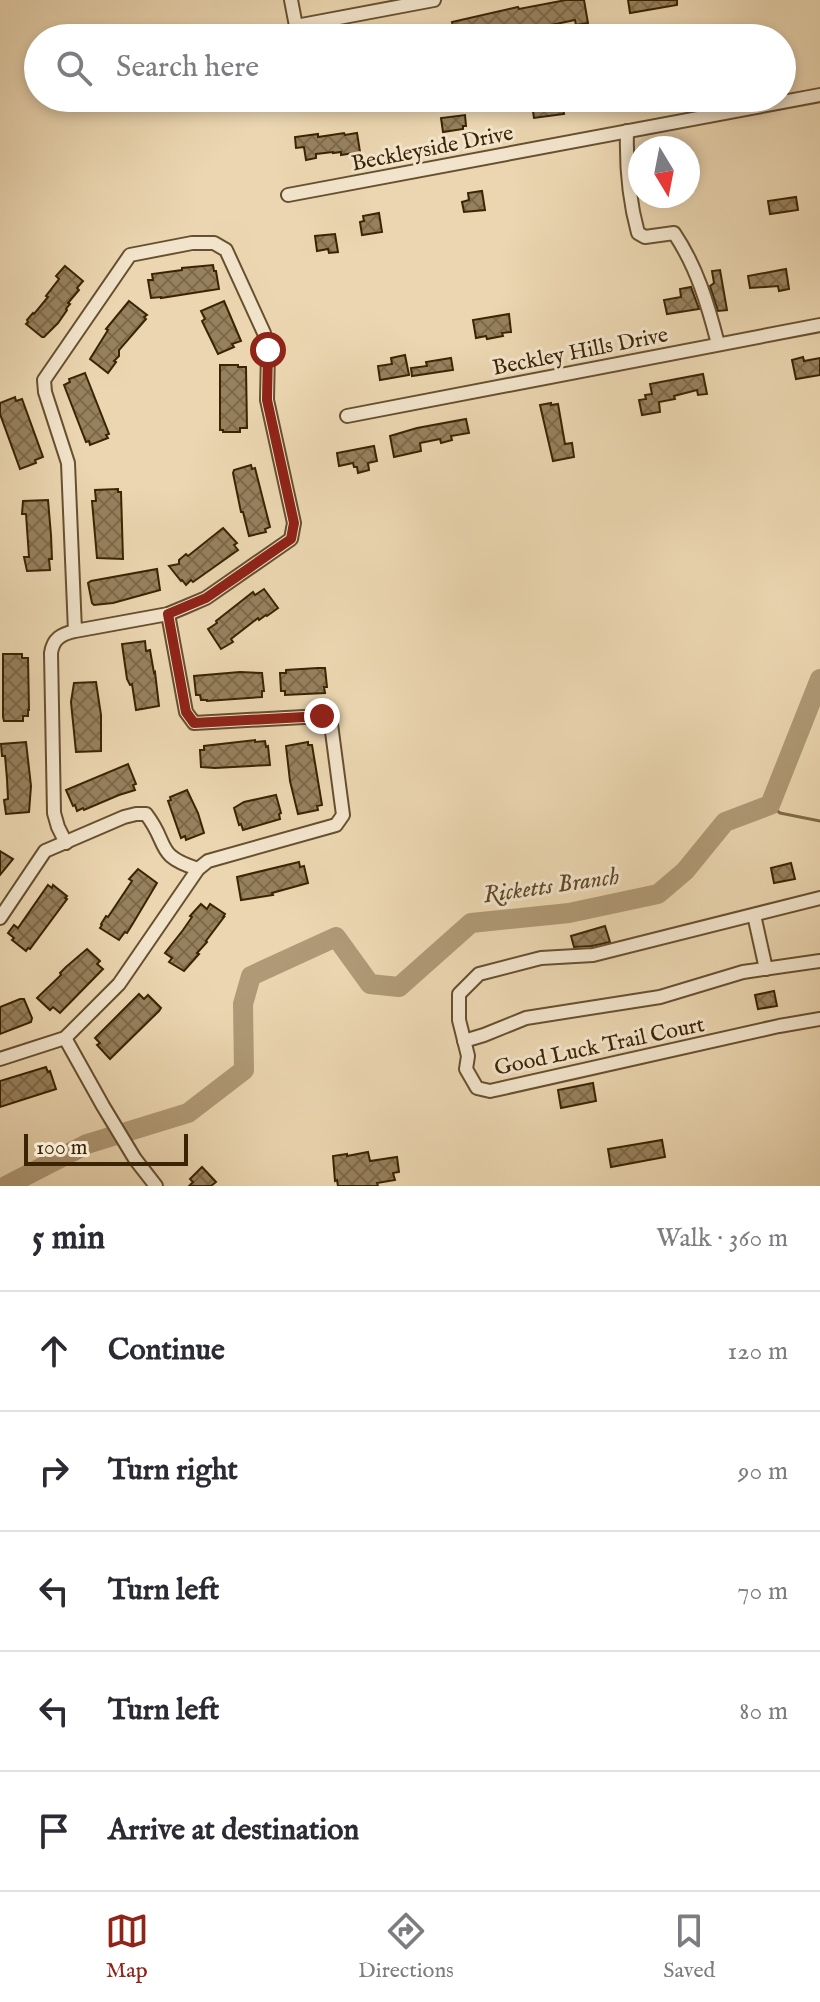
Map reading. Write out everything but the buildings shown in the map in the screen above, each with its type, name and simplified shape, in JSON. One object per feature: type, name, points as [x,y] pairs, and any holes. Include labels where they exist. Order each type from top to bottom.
[{"type":"street","points":[[291,0],[296,24]]},
{"type":"street","points":[[307,24],[434,0]]},
{"type":"street","name":"Beckleyside Drive","points":[[796,99],[820,95]]},
{"type":"street","name":"Beckleyside Drive","points":[[288,195],[729,112]]},
{"type":"street","points":[[627,131],[631,208],[638,233],[645,237],[674,233],[686,250],[706,298],[718,344]]},
{"type":"street","points":[[66,843],[54,813],[51,653],[54,642],[60,636],[75,631],[168,614],[206,598],[291,539],[293,531],[294,523],[267,400],[268,350],[264,333],[226,250],[214,243],[192,243],[130,255],[44,380],[68,463],[75,631]]},
{"type":"street","name":"Beckley Hills Drive","points":[[347,416],[820,325]]},
{"type":"street","points":[[0,1059],[65,1038],[119,984],[198,869],[208,861],[336,825],[343,815],[331,724],[322,716],[194,723],[190,719],[186,712],[168,614]]},
{"type":"street","points":[[0,918],[45,851],[136,814],[146,814],[156,827],[164,852],[180,863],[198,869]]},
{"type":"street","name":"Good Luck Trail Court","points":[[820,898],[593,955],[541,958],[479,974],[459,994],[459,1020],[468,1056],[466,1069],[477,1088],[490,1091],[820,1019]]},
{"type":"street","points":[[754,915],[766,969]]},
{"type":"street","points":[[464,1041],[526,1018],[660,997],[743,972],[820,961]]},
{"type":"street","points":[[65,1038],[135,1159],[156,1186]]},
{"type":"waterway","name":"Ricketts Branch","points":[[6,1186],[87,1144],[188,1113],[244,1070],[243,1004],[251,976],[336,937],[370,984],[399,987],[471,923],[569,913],[658,894],[685,871],[725,822],[770,805],[820,679]]},
{"type":"waterway","points":[[770,805],[780,813],[820,821]]},
{"type":"route","points":[[268,350],[267,400],[294,523],[291,539],[206,598],[168,614],[186,712],[194,723],[322,716]]}]
